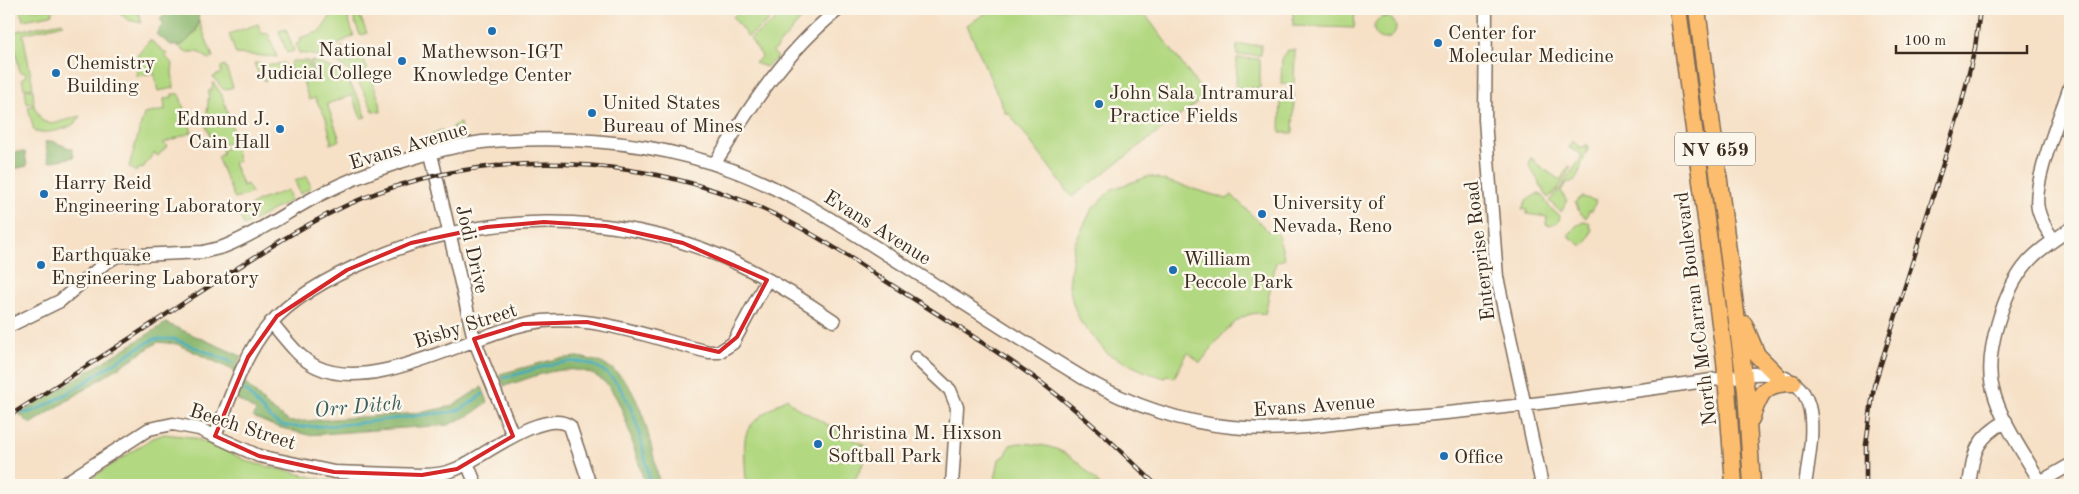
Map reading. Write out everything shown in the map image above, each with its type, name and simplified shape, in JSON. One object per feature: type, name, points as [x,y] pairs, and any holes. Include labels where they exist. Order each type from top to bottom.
[{"type":"main road","name":"North McCarran Boulevard","points":[[1678,9],[1727,378],[1734,485]]},
{"type":"main road","name":"North McCarran Boulevard","points":[[1697,9],[1744,376],[1752,485]]},
{"type":"main road","points":[[1733,289],[1752,348],[1778,376]]},
{"type":"main road","points":[[1749,426],[1761,394],[1766,388],[1783,383],[1793,383]]},
{"type":"street","points":[[715,164],[747,112],[768,83],[814,31],[839,9]]},
{"type":"street","name":"Enterprise Road","points":[[1486,9],[1485,120],[1497,277],[1542,485]]},
{"type":"street","points":[[2054,240],[2041,219],[2038,208],[2038,187],[2070,86]]},
{"type":"street","name":"Evans Avenue","points":[[9,326],[60,301],[104,263],[117,256],[203,252],[216,249],[244,237],[335,187],[372,172],[462,146],[494,141],[592,142],[654,149],[715,164],[761,181],[803,202],[1089,382],[1126,400],[1167,414],[1231,427],[1295,429],[1524,404],[1760,374],[1778,376]]},
{"type":"street","name":"Jodi Drive","points":[[431,154],[474,339],[513,436]]},
{"type":"street","points":[[215,436],[248,357],[271,322],[299,298],[347,270],[412,243],[450,232],[544,222],[634,230],[706,250],[767,280],[834,321]]},
{"type":"street","points":[[2070,229],[2028,261],[2012,286],[1992,349],[1990,375],[1992,388],[2006,421],[2041,484],[2070,465]]},
{"type":"street","name":"Bisby Street","points":[[271,322],[303,358],[315,366],[342,373],[401,366],[474,339],[523,324],[544,321],[587,322],[627,330],[709,352],[719,352],[733,343],[767,280]]},
{"type":"street","points":[[916,358],[950,390],[958,407],[952,485]]},
{"type":"street","points":[[1778,376],[1793,383],[1804,394],[1812,414],[1813,424],[1805,485]]},
{"type":"street","points":[[1969,485],[1977,445],[1990,430],[2006,421]]},
{"type":"street","name":"Beech Street","points":[[62,485],[149,429],[173,424],[200,429],[265,457],[345,473],[435,474],[457,469],[513,436],[549,423],[566,423],[570,426],[590,485]]},
{"type":"street","points":[[467,462],[476,485]]},
{"type":"highlighted area","points":[[544,222],[606,226],[683,243],[767,280],[737,337],[719,352],[587,322],[523,324],[474,339],[513,436],[457,469],[422,475],[334,472],[259,456],[215,436],[248,357],[277,316],[347,270],[411,243],[487,227]]},
{"type":"green space","points":[[20,9],[54,9],[51,15],[23,20]]},
{"type":"green space","points":[[138,9],[141,23],[128,20],[120,13]]},
{"type":"green space","points":[[169,9],[198,9],[198,25],[191,37],[182,45],[171,45],[156,34],[164,23],[160,20]]},
{"type":"green space","points":[[350,9],[357,9],[367,33],[360,35]]},
{"type":"green space","points":[[744,9],[760,9],[769,21],[748,37],[733,17]]},
{"type":"green space","points":[[790,9],[810,9],[773,52],[778,57],[766,67],[755,63],[762,56],[750,39]]},
{"type":"green space","name":"John Sala Intramural Practice Fields","points":[[993,9],[1141,9],[1206,96],[1072,197],[1008,112],[1006,114],[967,25]]},
{"type":"green space","points":[[1293,9],[1355,9],[1354,28],[1293,26]]},
{"type":"green space","points":[[346,12],[354,36],[341,42],[326,57],[299,53],[296,44],[301,42],[300,38],[321,31],[330,17]]},
{"type":"green space","points":[[1385,17],[1395,24],[1396,28],[1389,38],[1385,39],[1375,32],[1374,28],[1381,18]]},
{"type":"green space","points":[[199,21],[213,57],[209,59],[198,52],[185,52],[176,44],[182,45],[196,32]]},
{"type":"green space","points":[[62,22],[64,24],[23,34],[33,87],[24,89],[22,78],[26,77],[25,72],[20,73],[13,38],[17,31]]},
{"type":"green space","points":[[258,24],[262,34],[268,33],[277,57],[236,54],[229,34]]},
{"type":"green space","points":[[286,29],[294,51],[287,53],[279,31]]},
{"type":"green space","points":[[150,40],[167,54],[165,56],[173,64],[174,88],[158,91],[154,73],[137,76],[137,56]]},
{"type":"green space","points":[[1237,45],[1261,45],[1261,55],[1237,55]]},
{"type":"green space","points":[[342,46],[348,64],[363,58],[380,102],[381,112],[373,111],[356,80],[345,68],[330,59]]},
{"type":"green space","points":[[1288,50],[1295,50],[1294,84],[1281,84],[1282,59]]},
{"type":"green space","points":[[1237,58],[1260,59],[1260,88],[1236,88]]},
{"type":"green space","points":[[292,61],[308,61],[310,69],[313,70],[310,61],[321,64],[339,74],[346,80],[358,97],[366,117],[361,118],[352,95],[327,104],[340,140],[330,144],[331,140],[326,118],[315,98],[309,100],[300,72],[293,75],[290,66]]},
{"type":"green space","points":[[254,63],[273,65],[284,63],[288,73],[275,75],[264,81],[261,75],[259,76]]},
{"type":"green space","points":[[225,65],[233,87],[224,90],[213,77],[221,73],[221,67]]},
{"type":"green space","points":[[213,82],[222,95],[236,140],[214,148],[206,126],[209,90],[212,90]]},
{"type":"green space","points":[[33,89],[34,106],[42,121],[52,124],[80,116],[77,121],[67,128],[60,130],[34,131],[28,107],[32,106],[31,103],[27,104],[25,91]]},
{"type":"green space","points":[[1281,93],[1294,93],[1293,133],[1280,133]]},
{"type":"green space","points":[[172,94],[179,94],[192,132],[163,143],[167,146],[158,156],[154,153],[142,169],[139,168],[136,172],[129,167],[144,114],[165,110],[164,99],[172,97]]},
{"type":"green space","points":[[460,123],[462,135],[439,142],[432,136],[432,134],[442,130],[443,135],[452,131],[453,126]]},
{"type":"green space","points":[[52,141],[72,149],[74,157],[49,162],[45,142]]},
{"type":"green space","points":[[1573,141],[1580,148],[1587,145],[1588,149],[1575,181],[1566,183],[1561,191],[1567,202],[1561,212],[1549,201],[1560,189],[1581,158],[1581,154],[1569,148]]},
{"type":"green space","points":[[235,145],[238,161],[233,163],[243,186],[247,184],[252,193],[235,199],[217,157],[223,154],[222,150]]},
{"type":"green space","points":[[25,152],[27,166],[9,170],[9,153]]},
{"type":"green space","points":[[1531,157],[1538,165],[1560,180],[1569,166],[1571,167],[1558,189],[1548,198],[1529,165]]},
{"type":"green space","points":[[307,176],[311,187],[300,194],[295,181]]},
{"type":"green space","name":"William Peccole Park","points":[[1150,176],[1227,199],[1232,195],[1268,231],[1276,229],[1285,259],[1276,262],[1265,314],[1255,313],[1236,321],[1220,337],[1200,363],[1188,352],[1174,378],[1167,375],[1165,378],[1143,371],[1108,354],[1081,323],[1073,304],[1069,285],[1074,245],[1092,209],[1112,189]]},
{"type":"green space","points":[[288,190],[291,200],[244,226],[239,213],[258,201]]},
{"type":"green space","points":[[1537,194],[1542,195],[1550,208],[1560,216],[1559,221],[1551,226],[1546,225],[1547,217],[1527,214],[1527,210],[1522,209],[1526,201]]},
{"type":"green space","points":[[1582,197],[1596,201],[1592,211],[1589,210],[1586,218],[1579,212],[1575,202]]},
{"type":"green space","points":[[1585,221],[1590,223],[1589,227],[1592,229],[1587,242],[1582,246],[1568,236],[1576,226]]},
{"type":"green space","points":[[166,323],[241,356],[235,371],[177,344],[158,342],[31,424],[19,414]]},
{"type":"green space","points":[[577,357],[603,363],[626,382],[634,394],[646,424],[660,485],[644,485],[618,401],[603,381],[592,374],[579,370],[563,370],[541,374],[504,386],[500,374],[556,359]]},
{"type":"green space","points":[[245,383],[270,408],[290,422],[420,413],[452,406],[482,387],[488,402],[470,415],[448,425],[308,435],[274,426],[253,417],[256,411],[237,399]]},
{"type":"green space","name":"Christina M. Hixson Softball Park","points":[[787,398],[794,406],[871,449],[852,485],[746,485],[745,441],[747,432],[759,417]]},
{"type":"green space","points":[[164,434],[190,437],[212,444],[249,462],[346,485],[81,485],[151,439]]},
{"type":"green space","points":[[1019,443],[1045,446],[1065,453],[1100,485],[994,485],[999,459],[1006,455],[1010,445]]},
{"type":"waterway","name":"Orr Ditch","points":[[23,413],[35,410],[68,393],[155,339],[174,339],[234,363]]},
{"type":"waterway","name":"Orr Ditch","points":[[504,378],[567,362],[588,363],[605,372],[619,386],[629,404],[643,446],[650,485]]},
{"type":"waterway","name":"Orr Ditch","points":[[245,390],[264,412],[277,423],[308,427],[451,412],[462,409],[483,394]]},
{"type":"railway","points":[[1866,485],[1866,444],[1874,386],[1961,106],[1975,48],[1980,9]]},
{"type":"railway","points":[[9,416],[295,232],[361,199],[410,182],[460,171],[512,165],[564,164],[616,168],[667,177],[717,191],[765,210],[804,230],[981,341],[1028,373],[1087,420],[1156,485]]},
{"type":"place","name":"Mathewson-IGT Knowledge Center","points":[[492,31]]},
{"type":"place","name":"Center for Molecular Medicine","points":[[1438,43]]},
{"type":"place","name":"National Judicial College","points":[[402,61]]},
{"type":"place","name":"Chemistry Building","points":[[56,73]]},
{"type":"place","name":"John Sala Intramural Practice Fields","points":[[1099,104]]},
{"type":"place","name":"United States Bureau of Mines","points":[[592,113]]},
{"type":"place","name":"Edmund J. Cain Hall","points":[[280,129]]},
{"type":"place","name":"Harry Reid Engineering Laboratory","points":[[44,194]]},
{"type":"place","name":"University of Nevada, Reno","points":[[1262,214]]},
{"type":"place","name":"Earthquake Engineering Laboratory","points":[[41,265]]},
{"type":"place","name":"William Peccole Park","points":[[1173,270]]},
{"type":"place","name":"Christina M. Hixson Softball Park","points":[[818,444]]},
{"type":"place","name":"Office","points":[[1444,456]]}]
